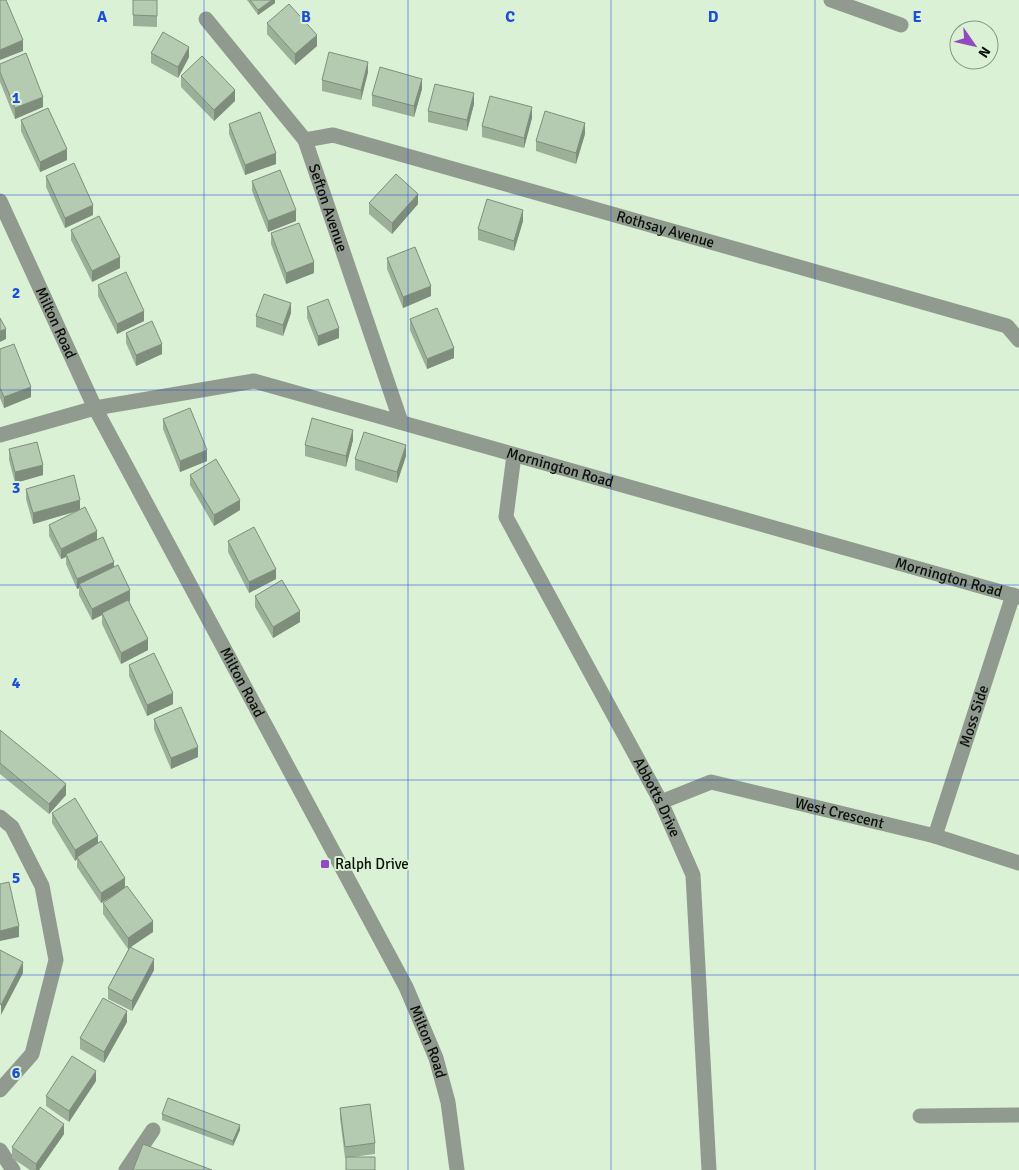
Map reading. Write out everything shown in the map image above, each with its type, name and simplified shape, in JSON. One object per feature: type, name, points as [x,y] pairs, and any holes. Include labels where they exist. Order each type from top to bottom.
[{"type":"street","points":[[831,0],[901,25]]},
{"type":"street","name":"Sefton Avenue","points":[[206,19],[305,140],[401,422]]},
{"type":"street","name":"Rothsay Avenue","points":[[305,140],[333,135],[1007,326],[1019,340]]},
{"type":"street","name":"Milton Road","points":[[0,202],[95,408],[406,987],[438,1067],[448,1102],[457,1170]]},
{"type":"street","name":"Mornington Road","points":[[0,434],[95,408],[254,381],[1016,596]]},
{"type":"street","name":"Abbotts Drive","points":[[514,455],[506,517],[661,802],[693,875],[709,1170]]},
{"type":"street","name":"Moss Side","points":[[935,836],[1016,596]]},
{"type":"street","name":"West Crescent","points":[[661,802],[711,782],[935,836],[1019,863]]},
{"type":"street","points":[[0,817],[12,827],[42,886],[56,960],[32,1054],[0,1090]]},
{"type":"street","points":[[920,1116],[1019,1115]]},
{"type":"street","points":[[126,1170],[153,1130]]},
{"type":"street","points":[[0,1150],[14,1170]]},
{"type":"building","points":[[0,0],[6,0],[23,40],[0,50]]},
{"type":"building","points":[[133,0],[157,0],[157,16],[133,15]]},
{"type":"building","points":[[250,0],[272,0],[258,10]]},
{"type":"building","points":[[289,4],[317,35],[295,54],[267,23]]},
{"type":"building","points":[[163,32],[189,47],[178,67],[151,53]]},
{"type":"building","points":[[329,52],[368,62],[361,90],[322,80]]},
{"type":"building","points":[[26,53],[43,97],[15,108],[0,72],[0,64]]},
{"type":"building","points":[[202,56],[235,90],[214,110],[181,76]]},
{"type":"building","points":[[380,67],[422,79],[414,106],[372,95]]},
{"type":"building","points":[[435,84],[474,93],[467,120],[428,111]]},
{"type":"building","points":[[490,96],[532,107],[524,138],[482,126]]},
{"type":"building","points":[[48,108],[67,149],[40,162],[21,120]]},
{"type":"building","points":[[545,111],[585,123],[576,153],[536,141]]},
{"type":"building","points":[[260,112],[276,153],[245,165],[229,124]]},
{"type":"building","points":[[74,163],[93,205],[65,218],[46,176]]},
{"type":"building","points":[[280,170],[296,210],[268,221],[252,181]]},
{"type":"building","points":[[396,174],[418,194],[392,223],[369,203]]},
{"type":"building","points":[[487,199],[523,210],[514,241],[478,229]]},
{"type":"building","points":[[99,216],[120,257],[92,271],[71,230]]},
{"type":"building","points":[[299,223],[314,262],[286,273],[271,233]]},
{"type":"building","points":[[415,247],[431,286],[403,297],[387,258]]},
{"type":"building","points":[[126,272],[144,311],[117,324],[98,285]]},
{"type":"building","points":[[264,294],[291,303],[283,325],[256,316]]},
{"type":"building","points":[[328,299],[339,328],[318,336],[307,307]]},
{"type":"building","points":[[437,308],[454,348],[427,359],[410,319]]},
{"type":"building","points":[[0,318],[6,329],[0,331]]},
{"type":"building","points":[[152,321],[162,344],[136,355],[126,333]]},
{"type":"building","points":[[14,344],[31,387],[4,397],[0,388],[0,349]]},
{"type":"building","points":[[190,408],[207,450],[180,461],[163,419]]},
{"type":"building","points":[[312,418],[353,430],[346,456],[305,445]]},
{"type":"building","points":[[364,432],[406,445],[397,472],[355,459]]},
{"type":"building","points":[[37,442],[43,465],[15,472],[9,449]]},
{"type":"building","points":[[216,459],[240,500],[214,515],[190,475]]},
{"type":"building","points":[[74,475],[80,500],[33,513],[26,489]]},
{"type":"building","points":[[85,507],[97,531],[61,549],[49,525]]},
{"type":"building","points":[[254,527],[276,569],[249,582],[228,541]]},
{"type":"building","points":[[103,537],[114,562],[77,579],[66,554]]},
{"type":"building","points":[[118,565],[130,590],[92,609],[79,584]]},
{"type":"building","points":[[282,580],[300,611],[273,627],[255,596]]},
{"type":"building","points":[[128,600],[148,639],[121,653],[102,613]]},
{"type":"building","points":[[154,653],[173,693],[147,705],[129,665]]},
{"type":"building","points":[[181,707],[198,747],[171,758],[154,719]]},
{"type":"building","points":[[0,730],[66,784],[49,804],[0,763]]},
{"type":"building","points":[[75,798],[98,836],[75,850],[52,813]]},
{"type":"building","points":[[101,841],[125,878],[101,893],[77,857]]},
{"type":"building","points":[[9,882],[19,926],[0,931],[0,884]]},
{"type":"building","points":[[127,886],[153,921],[128,938],[103,903]]},
{"type":"building","points":[[130,947],[154,959],[132,1001],[108,988]]},
{"type":"building","points":[[0,950],[23,962],[1,1005],[0,1004]]},
{"type":"building","points":[[103,998],[127,1011],[104,1052],[80,1038]]},
{"type":"building","points":[[72,1056],[96,1071],[69,1111],[46,1096]]},
{"type":"building","points":[[168,1098],[240,1125],[233,1141],[162,1114]]},
{"type":"building","points":[[370,1104],[375,1143],[345,1147],[340,1108]]},
{"type":"building","points":[[40,1107],[64,1124],[36,1164],[12,1147]]},
{"type":"building","points":[[143,1144],[212,1170],[133,1170]]},
{"type":"building","points":[[346,1157],[375,1157],[375,1170],[346,1170]]},
{"type":"place","name":"Ralph Drive","points":[[325,864]]}]
